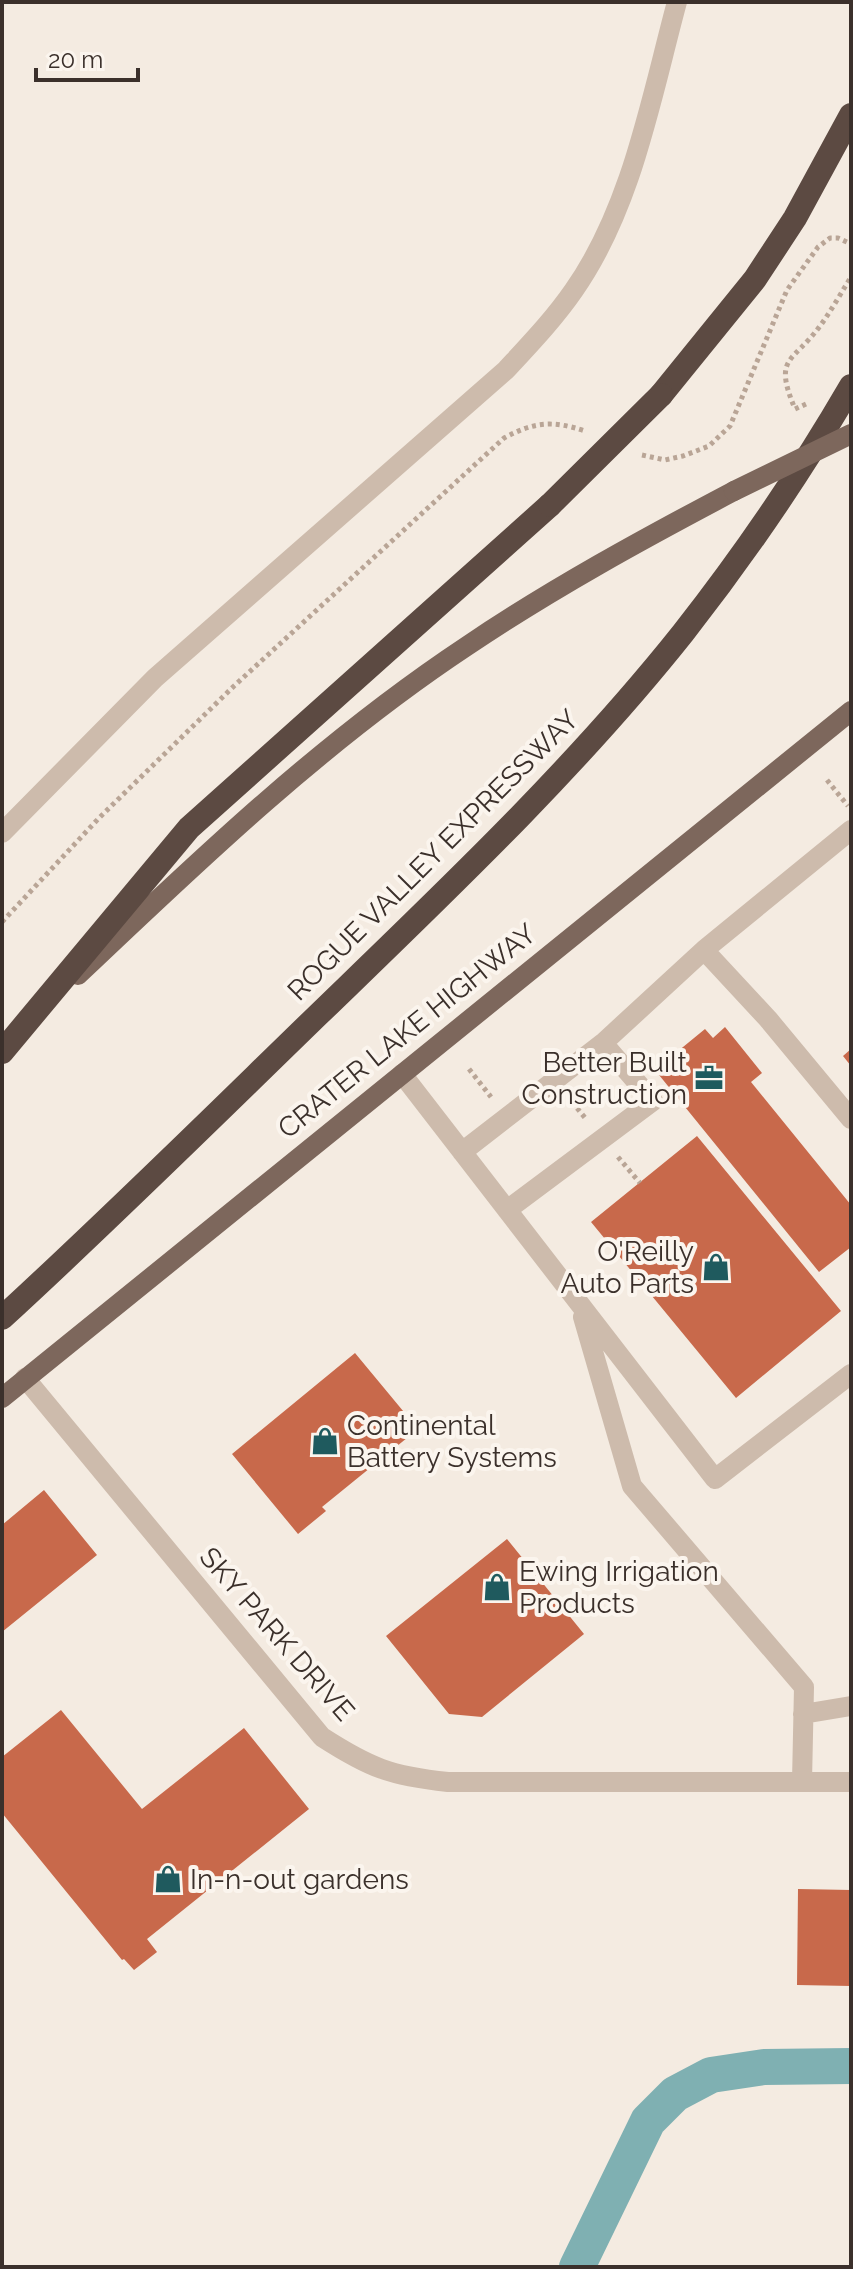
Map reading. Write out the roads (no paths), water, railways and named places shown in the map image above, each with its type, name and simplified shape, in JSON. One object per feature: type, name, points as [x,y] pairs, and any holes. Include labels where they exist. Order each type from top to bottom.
[{"type":"highway","points":[[2,1052],[189,828],[550,505],[661,395],[755,279],[795,218],[851,115]]},
{"type":"highway","name":"ROGUE VALLEY EXPRESSWAY","points":[[2,1318],[370,964],[512,822],[599,729],[682,634],[755,538],[811,455],[851,386]]},
{"type":"main road","points":[[26,1025],[204,854],[318,756],[466,646],[598,564],[734,491],[851,434]]},
{"type":"main road","name":"CRATER LAKE HIGHWAY","points":[[2,1398],[851,711]]},
{"type":"street","points":[[2,833],[155,678],[506,370],[546,328],[576,288],[602,242],[625,188],[675,10],[656,2]]},
{"type":"street","points":[[462,1152],[603,1043],[704,950],[851,830]]},
{"type":"street","points":[[704,950],[768,1019],[851,1119]]},
{"type":"street","points":[[507,1210],[653,1101],[603,1043]]},
{"type":"street","points":[[402,1074],[715,1479],[851,1374]]},
{"type":"street","points":[[580,1305],[632,1486],[804,1687],[802,1782]]},
{"type":"street","name":"SKY PARK DRIVE","points":[[25,1378],[322,1737],[362,1763],[406,1778],[448,1782],[851,1782]]},
{"type":"street","points":[[803,1714],[851,1706]]},
{"type":"waterway","points":[[577,2267],[648,2121],[675,2094],[711,2075],[764,2067],[851,2066]]},
{"type":"place","name":"Better Built Construction","points":[[709,1078]]},
{"type":"place","name":"O'Reilly Auto Parts","points":[[716,1267]]},
{"type":"place","name":"Continental Battery Systems","points":[[325,1441]]},
{"type":"place","name":"Ewing Irrigation Products","points":[[497,1587]]},
{"type":"place","name":"In-n-out gardens","points":[[168,1879]]}]
